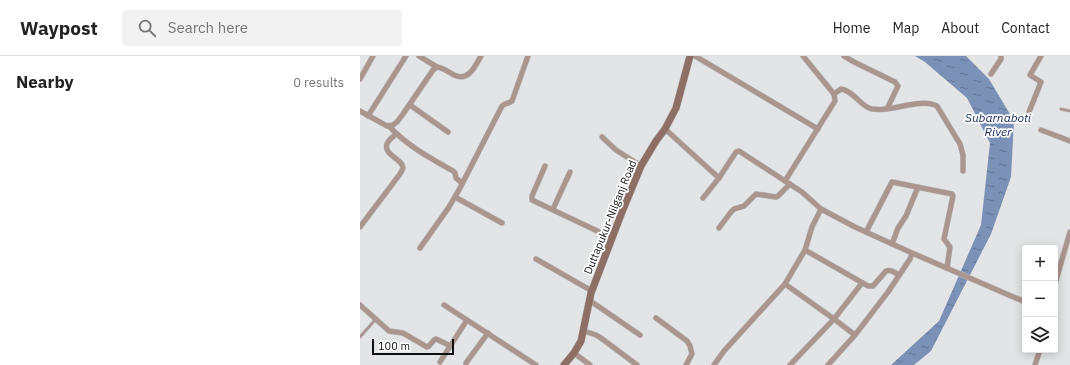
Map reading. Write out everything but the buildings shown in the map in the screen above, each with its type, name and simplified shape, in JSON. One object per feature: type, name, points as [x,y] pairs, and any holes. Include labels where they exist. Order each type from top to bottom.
[{"type":"main road","name":"Duttapukur-Nilganj Road","points":[[564,365],[574,353],[581,341],[592,290],[641,166],[665,129],[676,108],[690,56]]},
{"type":"street","points":[[360,79],[373,56]]},
{"type":"street","points":[[368,116],[406,56]]},
{"type":"street","points":[[419,56],[456,76],[464,77],[470,74],[481,56]]},
{"type":"street","points":[[420,248],[455,197],[502,106],[512,101],[528,56]]},
{"type":"street","points":[[695,56],[818,129]]},
{"type":"street","points":[[719,228],[734,209],[744,206],[756,194],[778,196],[835,101],[834,94],[803,56]]},
{"type":"street","points":[[844,56],[897,84],[898,86],[887,109]]},
{"type":"street","points":[[991,74],[1001,59],[1001,56]]},
{"type":"street","points":[[1029,112],[1041,82],[1041,80],[1030,75],[1041,56]]},
{"type":"street","points":[[389,126],[397,122],[410,105],[428,76],[437,67]]},
{"type":"street","points":[[834,94],[843,90],[859,100],[867,108],[887,109],[918,104],[937,106],[960,144],[963,155],[963,171]]},
{"type":"street","points":[[410,105],[448,132]]},
{"type":"street","points":[[360,111],[389,126],[396,134],[429,158],[453,171],[456,178],[462,183]]},
{"type":"street","points":[[665,129],[719,178]]},
{"type":"street","points":[[1041,130],[1070,141]]},
{"type":"street","points":[[360,226],[403,169],[402,164],[388,152],[387,149],[387,143],[396,134]]},
{"type":"street","points":[[602,137],[616,150],[641,166]]},
{"type":"street","points":[[703,198],[739,150],[802,192],[821,209],[892,244],[1022,301]]},
{"type":"street","points":[[545,166],[531,199],[612,238]]},
{"type":"street","points":[[552,209],[570,172]]},
{"type":"street","points":[[866,232],[891,183],[894,182],[953,195],[944,240],[950,247],[947,268]]},
{"type":"street","points":[[892,244],[918,187]]},
{"type":"street","points":[[455,197],[502,223]]},
{"type":"street","points":[[714,365],[724,351],[785,284],[804,250],[812,227],[821,209]]},
{"type":"street","points":[[1056,281],[1070,232]]},
{"type":"street","points":[[804,250],[868,286],[873,286],[886,271],[891,270],[899,275]]},
{"type":"street","points":[[828,365],[855,335],[888,292],[910,259],[912,253]]},
{"type":"street","points":[[536,259],[592,290]]},
{"type":"street","points":[[790,365],[834,318],[862,283]]},
{"type":"street","points":[[785,284],[834,318],[855,335]]},
{"type":"street","points":[[590,300],[640,335]]},
{"type":"street","points":[[360,304],[389,331],[404,333],[427,347],[436,339],[451,346]]},
{"type":"street","points":[[444,305],[536,365]]},
{"type":"street","points":[[656,318],[687,341],[692,354],[686,365]]},
{"type":"street","points":[[440,362],[467,320]]},
{"type":"street","points":[[584,331],[601,338],[637,365]]},
{"type":"street","points":[[466,363],[488,334]]},
{"type":"street","points":[[574,353],[590,365]]},
{"type":"street","points":[[1035,365],[1039,353]]},
{"type":"lane","points":[[1061,109],[1070,111]]},
{"type":"lane","points":[[360,337],[376,319]]},
{"type":"water","name":"Subarnaboti River","points":[[915,56],[966,56],[989,79],[1014,121],[1011,177],[991,234],[931,351],[914,365],[891,365],[939,321],[981,225],[990,143],[967,98],[925,62]]}]
